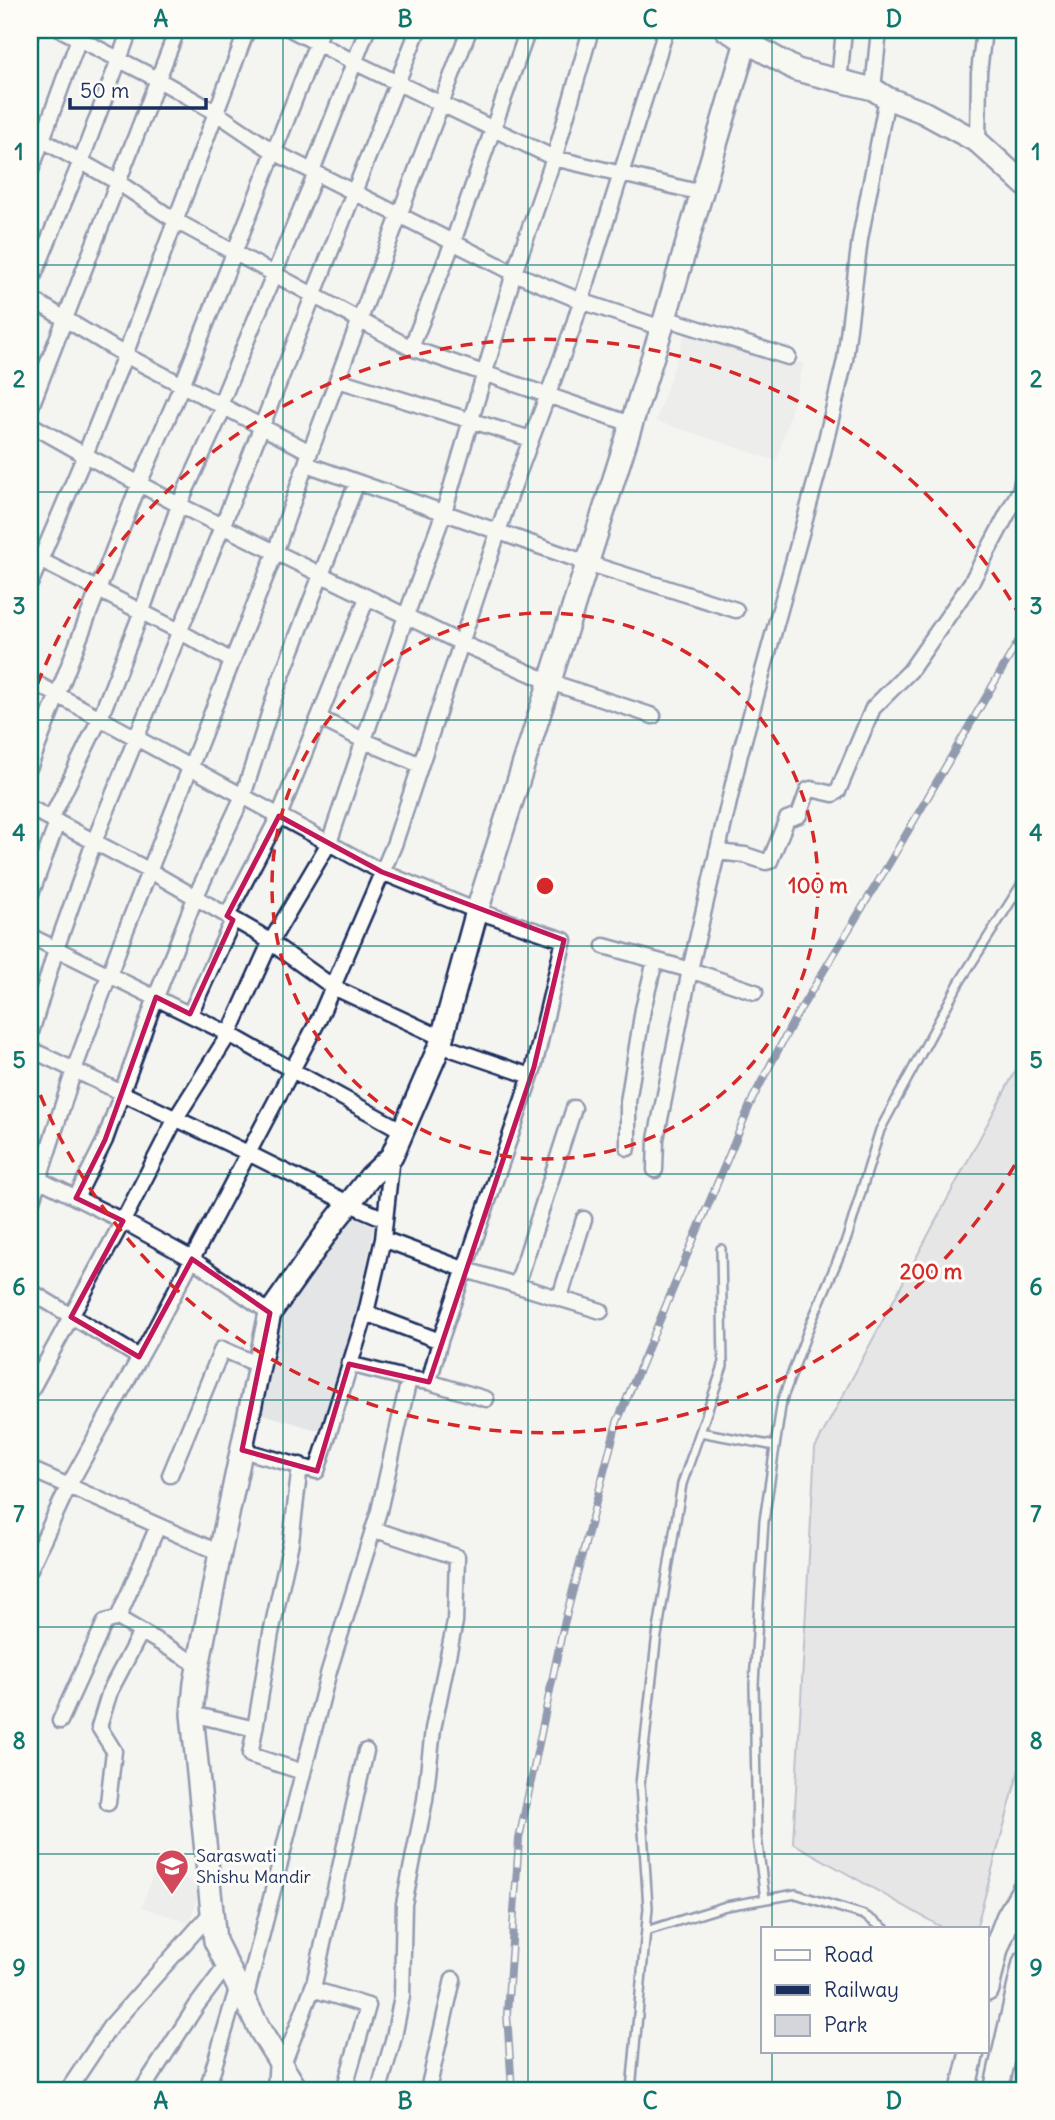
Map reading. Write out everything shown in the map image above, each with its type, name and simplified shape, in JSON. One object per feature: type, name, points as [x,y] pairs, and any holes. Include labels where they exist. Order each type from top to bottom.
[{"type":"main road","points":[[1025,1889],[1025,1896]]},
{"type":"main road","points":[[988,1981],[1008,1918],[1025,1889]]},
{"type":"main road","points":[[996,2090],[1025,1963]]},
{"type":"main road","points":[[963,2090],[972,2054]]},
{"type":"street","points":[[30,36],[32,30]]},
{"type":"street","points":[[62,30],[80,35],[118,60],[215,112],[274,152],[514,274],[581,301],[788,357]]},
{"type":"street","points":[[30,285],[130,30]]},
{"type":"street","points":[[30,410],[177,30]]},
{"type":"street","points":[[30,584],[35,558],[85,456],[125,355],[247,30]]},
{"type":"street","points":[[292,30],[319,36],[354,62],[554,158],[702,193]]},
{"type":"street","points":[[30,897],[54,821],[100,718],[180,505],[222,406],[368,30]]},
{"type":"street","points":[[30,1036],[56,949],[94,842],[222,527],[418,30]]},
{"type":"street","points":[[30,1207],[34,1177],[149,872],[275,552],[469,30]]},
{"type":"street","points":[[411,348],[453,242],[528,30]]},
{"type":"street","points":[[30,1392],[176,1118],[229,1034],[270,943],[329,843],[444,512],[514,274],[554,158],[591,30]]},
{"type":"street","points":[[30,1569],[68,1487],[319,1019],[394,845],[498,532],[581,301],[666,30]]},
{"type":"street","points":[[726,30],[797,70],[880,93],[923,112],[978,142],[1025,185]]},
{"type":"street","points":[[839,82],[844,30]]},
{"type":"street","points":[[655,1170],[656,1139],[717,852],[740,754],[820,465],[845,360],[880,93],[879,30]]},
{"type":"street","points":[[978,142],[979,73],[984,30]]},
{"type":"street","points":[[30,173],[36,136],[80,35]]},
{"type":"street","points":[[30,766],[139,484],[182,385],[319,36]]},
{"type":"street","points":[[242,1450],[317,1471],[366,1313],[383,1239],[392,1156],[441,1042],[477,911],[664,323],[746,42]]},
{"type":"street","points":[[36,136],[119,183],[176,221],[411,348],[631,424]]},
{"type":"street","points":[[30,298],[125,355],[260,426],[308,458],[357,482],[587,563],[736,610]]},
{"type":"street","points":[[338,380],[531,439]]},
{"type":"street","points":[[30,424],[85,456],[222,527],[461,643],[550,682],[653,716]]},
{"type":"street","points":[[717,852],[770,861],[787,820],[799,815],[808,790],[832,794],[838,791],[873,708],[910,671],[971,583],[1020,490],[1025,470]]},
{"type":"street","points":[[76,1198],[105,1140],[195,898],[243,796],[278,687],[357,482]]},
{"type":"street","points":[[35,558],[142,611],[232,661]]},
{"type":"street","points":[[190,1014],[230,918],[279,816],[367,598]]},
{"type":"street","points":[[30,680],[382,872],[477,911],[564,940],[531,1076],[440,1341],[429,1382]]},
{"type":"street","points":[[319,718],[420,765]]},
{"type":"street","points":[[30,808],[230,918],[333,987],[441,1042],[531,1076]]},
{"type":"street","points":[[30,936],[229,1034],[403,1131]]},
{"type":"street","points":[[604,946],[690,970],[755,992]]},
{"type":"street","points":[[628,1148],[628,1102],[643,1009],[655,961]]},
{"type":"street","points":[[30,1049],[385,1219]]},
{"type":"street","points":[[517,1285],[574,1108]]},
{"type":"street","points":[[297,2090],[261,2032],[215,1941],[192,1714],[198,1665],[270,1313],[335,1221],[370,1177],[392,1156]]},
{"type":"street","points":[[34,1177],[192,1259],[270,1313]]},
{"type":"street","points":[[560,1297],[584,1219]]},
{"type":"street","points":[[383,1239],[466,1270],[601,1311]]},
{"type":"street","points":[[30,1291],[139,1357]]},
{"type":"street","points":[[366,1313],[440,1341]]},
{"type":"street","points":[[170,1475],[222,1349],[259,1365]]},
{"type":"street","points":[[349,1364],[429,1382],[486,1399]]},
{"type":"street","points":[[206,2090],[242,1993],[329,1671],[373,1529],[409,1379]]},
{"type":"street","points":[[300,1465],[291,1542],[271,1633],[250,1755],[303,1772]]},
{"type":"street","points":[[30,1469],[220,1553]]},
{"type":"street","points":[[118,1618],[158,1526]]},
{"type":"street","points":[[373,1529],[457,1557],[454,1622],[433,1729],[425,1800],[404,1904],[401,1996],[394,2037],[379,2090]]},
{"type":"street","points":[[60,1721],[105,1622],[118,1618],[198,1665]]},
{"type":"street","points":[[108,1803],[114,1751],[99,1727],[110,1691],[141,1632]]},
{"type":"street","points":[[192,1714],[255,1730]]},
{"type":"street","points":[[275,2090],[280,2063],[312,1989],[366,1751]]},
{"type":"street","points":[[68,2090],[110,2027],[212,1912]]},
{"type":"street","points":[[142,2090],[197,2005],[227,1965]]},
{"type":"street","points":[[428,2090],[453,1979]]},
{"type":"street","points":[[312,1989],[368,2006],[344,2090]]},
{"type":"lane","points":[[765,1899],[757,1836],[754,1684],[764,1521],[782,1400],[847,1238],[880,1130],[958,983],[1025,879]]},
{"type":"lane","points":[[631,2090],[648,1908],[640,1784],[656,1642],[682,1484],[723,1366],[721,1249]]},
{"type":"lane","points":[[700,1432],[775,1446]]},
{"type":"lane","points":[[646,1931],[726,1906],[796,1894],[864,1914],[882,1927]]},
{"type":"highlighted area","points":[[279,816],[382,872],[564,940],[534,1067],[429,1382],[349,1364],[317,1471],[242,1450],[270,1313],[192,1259],[139,1357],[71,1317],[123,1221],[76,1198],[105,1140],[156,997],[190,1014],[233,920],[227,916]]},
{"type":"shaded area","points":[[686,330],[804,364],[777,461],[656,421]]},
{"type":"shaded area","points":[[353,1216],[374,1226],[361,1294],[324,1432],[259,1413],[281,1317]]},
{"type":"shaded area","name":"Saraswati Shishu Mandir","points":[[155,1868],[202,1885],[189,1923],[142,1907]]},
{"type":"green space","points":[[1025,1053],[1025,1748],[977,1927],[941,1927],[793,1843],[815,1448]]},
{"type":"railway","points":[[512,2090],[507,2014],[519,1839],[563,1628],[617,1422],[753,1098],[795,1018],[890,862],[1025,630]]},
{"type":"place","name":"Saraswati Shishu Mandir","points":[[172,1896]]}]
